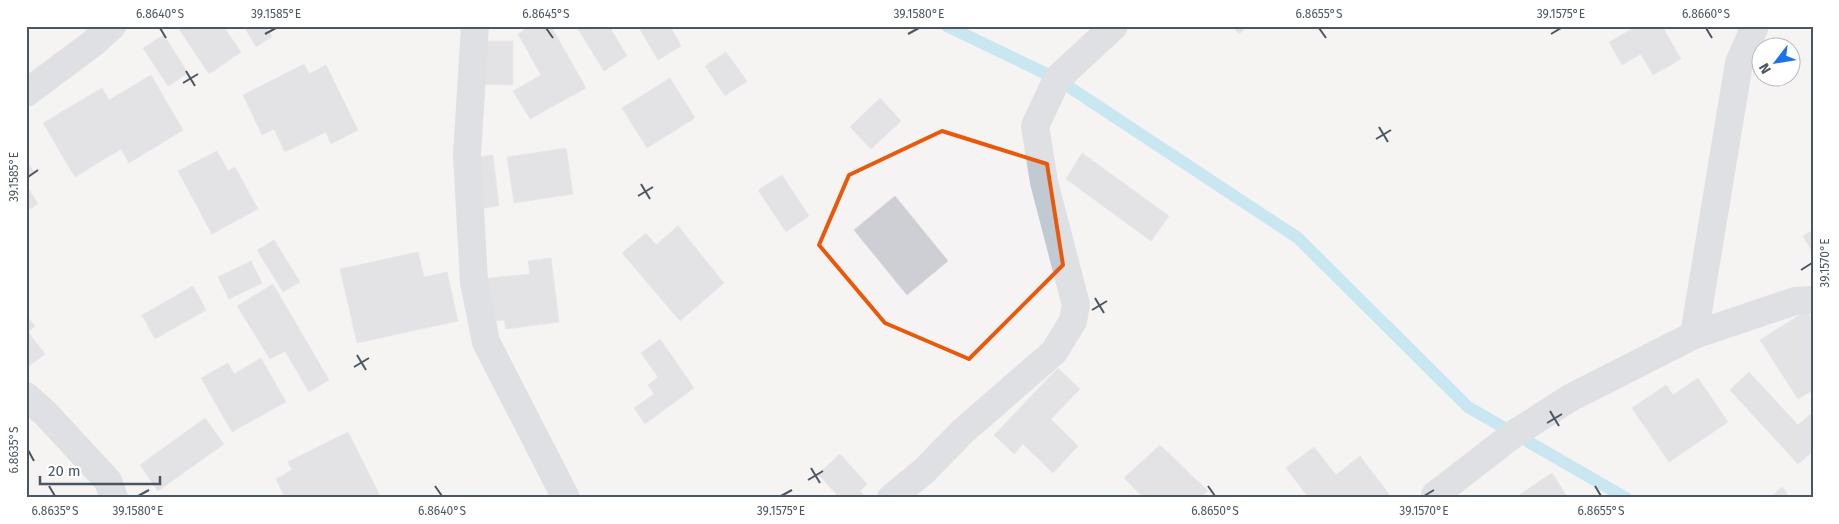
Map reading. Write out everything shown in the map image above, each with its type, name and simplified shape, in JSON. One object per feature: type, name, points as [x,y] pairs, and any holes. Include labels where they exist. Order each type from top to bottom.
[{"type":"street","points":[[26,93],[92,44],[112,26]]},
{"type":"street","points":[[474,26],[467,155],[474,282],[486,342],[566,498]]},
{"type":"street","points":[[891,498],[924,471],[962,432],[1054,352],[1074,321],[1076,305],[1044,182],[1035,126],[1057,79],[1114,26]]},
{"type":"street","points":[[1694,335],[1739,63],[1754,26]]},
{"type":"street","points":[[1434,495],[1514,434],[1570,398],[1694,335],[1795,301],[1813,300]]},
{"type":"street","points":[[26,396],[46,414],[108,481],[114,498]]},
{"type":"highlighted area","points":[[942,131],[1047,164],[1063,265],[969,359],[885,323],[819,245],[849,175]]},
{"type":"building","points":[[177,26],[223,26],[241,52],[209,74]]},
{"type":"building","points":[[249,26],[266,26],[272,37],[256,47],[245,28]]},
{"type":"building","points":[[531,26],[551,26],[586,88],[530,119],[513,91],[541,75],[518,34]]},
{"type":"building","points":[[576,26],[609,26],[627,56],[604,71]]},
{"type":"building","points":[[638,26],[670,26],[681,46],[658,60]]},
{"type":"building","points":[[1233,26],[1248,26],[1239,34]]},
{"type":"building","points":[[1637,26],[1662,26],[1681,59],[1653,75],[1641,54],[1622,65],[1609,42]]},
{"type":"building","points":[[164,35],[188,73],[168,86],[143,48]]},
{"type":"building","points":[[482,41],[513,41],[513,85],[480,84]]},
{"type":"building","points":[[726,52],[747,81],[725,96],[705,66]]},
{"type":"building","points":[[304,64],[309,74],[326,65],[358,130],[331,144],[326,132],[285,152],[274,129],[262,135],[243,95]]},
{"type":"building","points":[[151,75],[183,130],[129,163],[121,149],[75,177],[43,123],[102,88],[109,100]]},
{"type":"building","points":[[670,78],[695,118],[647,148],[622,108]]},
{"type":"building","points":[[880,98],[901,121],[871,149],[850,127]]},
{"type":"building","points":[[566,148],[573,194],[514,203],[507,157]]},
{"type":"building","points":[[217,151],[228,171],[235,167],[258,209],[212,234],[178,171]]},
{"type":"building","points":[[1082,153],[1169,216],[1151,241],[1066,179]]},
{"type":"building","points":[[493,155],[499,206],[478,209],[471,158]]},
{"type":"building","points":[[26,160],[34,172],[26,177]]},
{"type":"building","points":[[782,175],[809,216],[786,232],[758,190]]},
{"type":"building","points":[[26,185],[38,204],[26,211]]},
{"type":"building","points":[[895,196],[948,261],[907,295],[854,230]]},
{"type":"building","points":[[678,226],[724,283],[680,321],[622,253],[646,233],[656,245]]},
{"type":"building","points":[[1813,230],[1813,253],[1803,236]]},
{"type":"building","points":[[274,240],[300,282],[283,292],[257,250]]},
{"type":"building","points":[[418,252],[424,277],[447,272],[458,321],[357,343],[340,269]]},
{"type":"building","points":[[551,258],[559,322],[506,329],[504,320],[487,322],[482,279],[530,274],[528,261]]},
{"type":"building","points":[[251,261],[262,283],[229,299],[218,277]]},
{"type":"building","points":[[273,284],[329,380],[309,392],[285,351],[270,359],[237,306]]},
{"type":"building","points":[[193,286],[206,310],[155,339],[142,315]]},
{"type":"building","points":[[1806,311],[1813,320],[1813,390],[1798,399],[1760,340]]},
{"type":"building","points":[[26,315],[35,326],[28,332],[45,354],[26,368]]},
{"type":"building","points":[[660,339],[694,388],[645,424],[634,408],[654,394],[648,385],[658,377],[641,353]]},
{"type":"building","points":[[261,358],[286,402],[232,432],[201,378],[228,363],[234,374]]},
{"type":"building","points":[[1058,368],[1080,389],[1051,419],[1078,446],[1053,473],[1023,444],[1014,454],[994,435]]},
{"type":"building","points":[[1749,372],[1798,425],[1813,412],[1813,451],[1798,464],[1730,390]]},
{"type":"building","points":[[1698,378],[1728,422],[1669,462],[1632,408],[1666,385],[1673,395]]},
{"type":"building","points":[[205,418],[224,444],[158,491],[140,465]]},
{"type":"building","points":[[348,432],[381,498],[285,498],[276,479],[292,470],[288,462]]},
{"type":"building","points":[[1160,445],[1208,491],[1200,498],[1144,498],[1124,478]]},
{"type":"building","points":[[1314,447],[1336,475],[1360,456],[1392,498],[1309,498],[1286,468]]},
{"type":"building","points":[[840,454],[867,484],[860,491],[864,498],[840,498],[818,474]]},
{"type":"building","points":[[1552,473],[1568,498],[1516,497]]},
{"type":"building","points":[[1782,487],[1790,498],[1769,498]]},
{"type":"waterway","points":[[947,26],[1057,79],[1298,238],[1468,407],[1626,498]]}]
